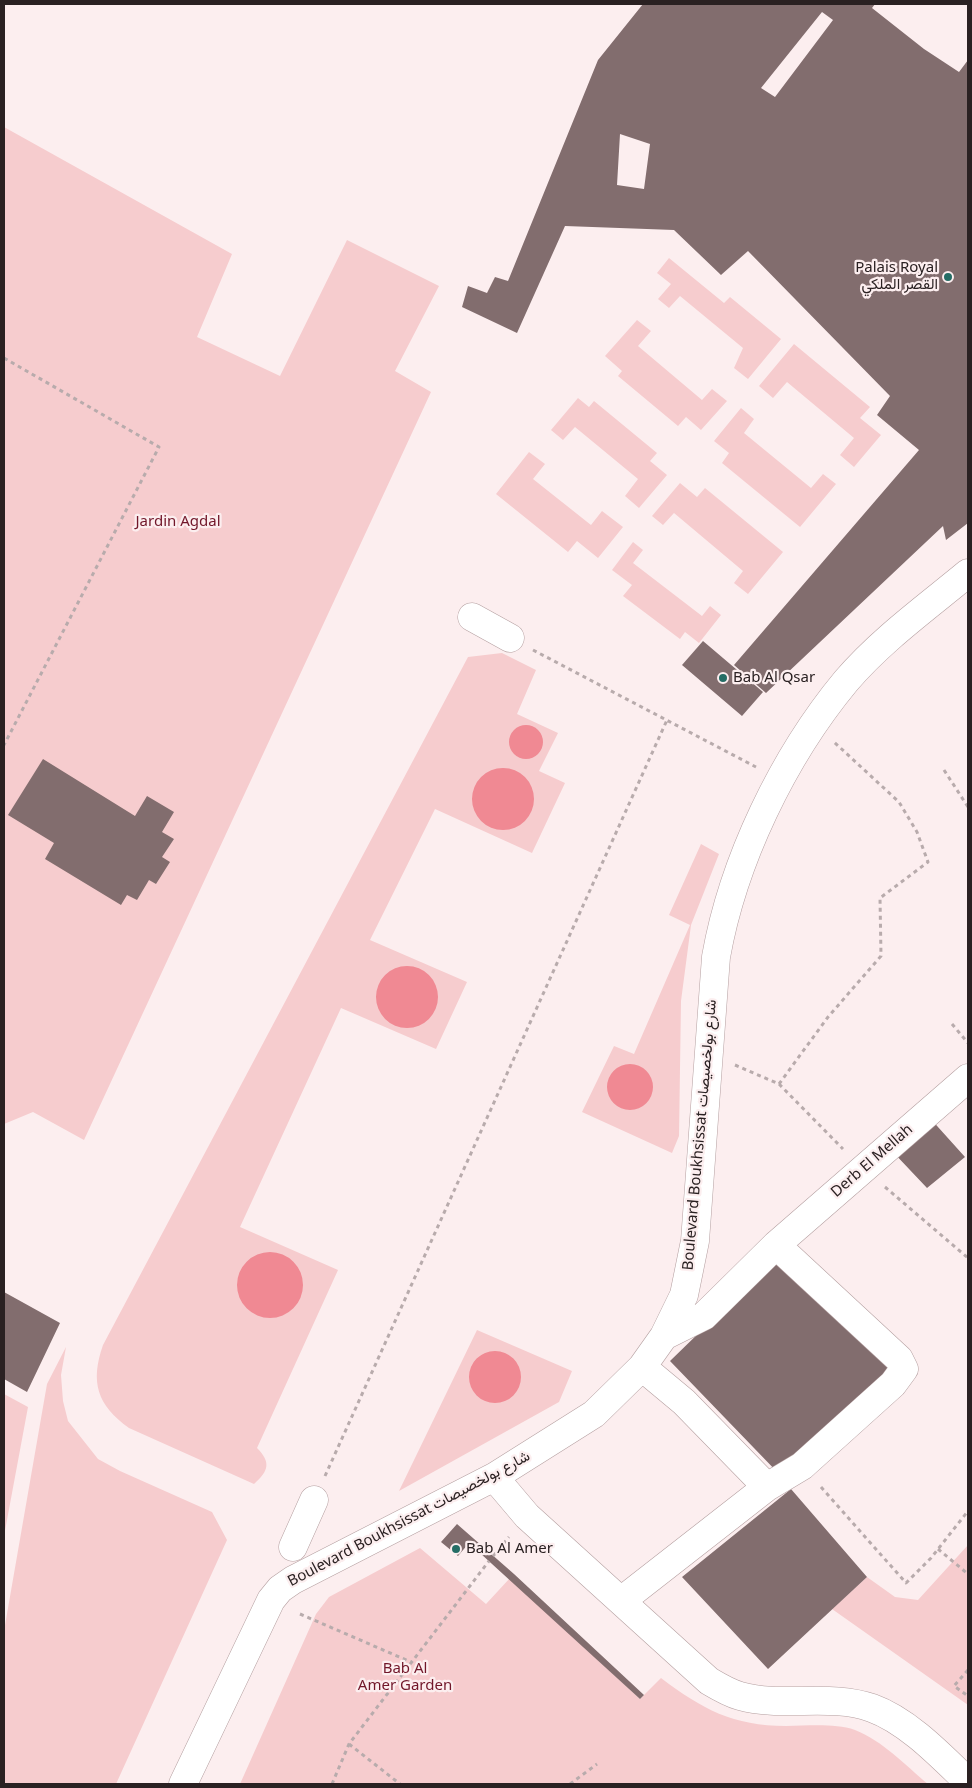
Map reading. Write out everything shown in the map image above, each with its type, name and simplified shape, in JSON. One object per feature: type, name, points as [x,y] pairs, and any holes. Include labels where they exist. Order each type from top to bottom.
[{"type":"street","name":"Boulevard Boukhsissat شارع بولخصيصات","points":[[183,1784],[271,1600],[280,1589],[299,1577],[494,1476],[594,1414],[642,1367],[664,1336],[684,1295],[695,1241],[712,991],[722,924],[755,831],[780,780],[846,681],[882,645],[968,572]]},
{"type":"street","points":[[472,617],[510,638]]},
{"type":"street","name":"Derb El Mellah","points":[[664,1336],[704,1316],[776,1245],[862,1168],[968,1078]]},
{"type":"street","points":[[621,1602],[767,1487],[802,1466],[893,1384],[904,1368],[898,1359],[776,1245]]},
{"type":"street","points":[[642,1367],[684,1402],[767,1487]]},
{"type":"street","points":[[494,1476],[527,1516],[694,1670],[724,1690],[748,1698],[841,1702],[872,1708],[889,1716],[934,1749],[968,1782]]},
{"type":"street","points":[[292,1547],[314,1500]]},
{"type":"path","points":[[4,358],[159,447],[4,745]]},
{"type":"path","points":[[510,638],[780,780]]},
{"type":"path","points":[[314,1500],[667,720]]},
{"type":"path","points":[[778,1084],[828,1017],[881,956],[880,898],[928,862],[917,832],[899,802],[816,724]]},
{"type":"path","points":[[944,770],[968,807]]},
{"type":"path","points":[[952,1024],[968,1043]]},
{"type":"path","points":[[707,1053],[778,1084],[862,1168],[968,1258]]},
{"type":"path","points":[[802,1466],[906,1583],[938,1549],[968,1510]]},
{"type":"path","points":[[938,1549],[968,1574]]},
{"type":"path","points":[[332,1784],[349,1744],[489,1561]]},
{"type":"path","points":[[300,1614],[411,1662]]},
{"type":"path","points":[[968,1670],[954,1686],[968,1696]]},
{"type":"path","points":[[349,1744],[400,1784]]},
{"type":"path","points":[[570,1784],[597,1764]]},
{"type":"green space","name":"Jardin Agdal","points":[[4,127],[232,254],[197,337],[280,376],[347,240],[439,286],[395,371],[431,392],[84,1140],[33,1112],[4,1124]]},
{"type":"green space","points":[[669,258],[724,303],[730,297],[781,339],[748,379],[734,368],[743,348],[680,296],[669,308],[658,299],[671,284],[657,273]]},
{"type":"green space","points":[[637,320],[651,331],[638,346],[702,400],[712,389],[727,401],[701,430],[686,417],[678,426],[618,376],[622,371],[605,356]]},
{"type":"green space","points":[[794,344],[870,407],[860,418],[881,435],[854,467],[840,455],[854,438],[787,382],[773,398],[759,386]]},
{"type":"green space","points":[[578,398],[589,407],[594,401],[657,453],[650,461],[667,475],[639,508],[625,496],[638,479],[575,427],[563,440],[551,430]]},
{"type":"green space","points":[[741,408],[754,419],[744,433],[811,488],[823,474],[836,484],[800,527],[722,463],[729,453],[714,441]]},
{"type":"green space","points":[[529,452],[545,464],[533,479],[591,525],[602,511],[623,527],[598,558],[577,541],[568,552],[496,494]]},
{"type":"green space","points":[[680,483],[697,497],[705,488],[783,552],[748,594],[734,583],[743,571],[674,513],[663,525],[652,516]]},
{"type":"green space","points":[[633,542],[643,550],[633,563],[702,616],[710,606],[721,615],[699,643],[685,632],[680,639],[623,596],[632,585],[612,570]]},
{"type":"green space","points":[[502,653],[536,670],[517,714],[558,733],[539,771],[565,783],[532,853],[435,809],[370,940],[467,982],[436,1049],[341,1008],[240,1227],[338,1270],[257,1448],[265,1458],[266,1466],[263,1475],[254,1484],[129,1428],[110,1411],[99,1392],[97,1370],[99,1358],[103,1345],[468,657]]},
{"type":"green space","points":[[701,844],[719,854],[691,925],[681,1001],[679,1136],[672,1153],[582,1112],[614,1046],[634,1054],[690,925],[669,915]]},
{"type":"green space","points":[[477,1330],[572,1371],[559,1402],[399,1491]]},
{"type":"green space","points":[[66,1347],[61,1375],[63,1401],[68,1421],[98,1459],[120,1471],[212,1512],[227,1540],[116,1784],[4,1784],[4,1631],[47,1384]]},
{"type":"green space","points":[[4,1394],[28,1407],[4,1536]]},
{"type":"green space","points":[[968,1545],[968,1705],[832,1609],[867,1577],[895,1597],[918,1600]]},
{"type":"green space","name":"Bab Al Amer Garden","points":[[420,1548],[486,1604],[510,1578],[640,1699],[661,1678],[690,1699],[719,1714],[734,1719],[767,1725],[830,1726],[855,1730],[875,1740],[928,1784],[240,1784],[316,1614],[329,1597]]},
{"type":"shaded area","points":[[526,725],[533,726],[538,730],[542,735],[542,749],[538,754],[533,758],[526,759],[519,758],[514,754],[510,749],[509,742],[510,735],[514,730],[519,726]]},
{"type":"shaded area","points":[[503,768],[515,770],[525,777],[532,787],[534,799],[532,811],[525,821],[515,828],[503,830],[491,828],[481,821],[474,811],[472,799],[474,787],[481,777],[491,770]]},
{"type":"shaded area","points":[[407,966],[419,968],[429,975],[436,985],[438,997],[436,1009],[429,1019],[419,1026],[407,1028],[395,1026],[385,1019],[378,1009],[376,997],[378,985],[385,975],[395,968]]},
{"type":"shaded area","points":[[630,1064],[643,1068],[649,1074],[653,1087],[649,1100],[643,1106],[630,1110],[617,1106],[611,1100],[607,1087],[611,1074],[617,1068]]},
{"type":"shaded area","points":[[270,1252],[283,1255],[293,1262],[300,1272],[303,1285],[300,1298],[293,1308],[283,1315],[270,1318],[257,1315],[247,1308],[240,1298],[237,1285],[240,1272],[247,1262],[257,1255]]},
{"type":"shaded area","points":[[495,1351],[505,1353],[513,1359],[519,1367],[521,1377],[519,1387],[513,1395],[505,1401],[495,1403],[485,1401],[477,1395],[471,1387],[469,1377],[471,1367],[477,1359],[485,1353]]},
{"type":"building","points":[[643,4],[875,4],[872,8],[924,49],[959,72],[968,60],[968,523],[946,540],[943,526],[766,693],[734,665],[919,450],[877,415],[890,396],[748,251],[721,275],[674,230],[565,226],[517,333],[462,307],[468,286],[487,293],[495,277],[508,281],[598,60]],"holes":[[[822,12],[833,20],[775,97],[761,88]],[[620,134],[650,144],[644,189],[617,185]]]},
{"type":"building","name":"Bab Al Qsar","points":[[703,641],[763,692],[742,716],[682,665]]},
{"type":"building","points":[[43,759],[135,816],[147,796],[174,812],[162,832],[174,839],[162,857],[170,862],[156,884],[149,880],[137,900],[127,895],[121,905],[45,859],[54,843],[8,815]]},
{"type":"building","points":[[929,1117],[965,1157],[927,1188],[892,1151]]},
{"type":"building","points":[[777,1257],[897,1374],[781,1476],[670,1361]]},
{"type":"building","points":[[4,1292],[60,1323],[27,1392],[4,1379]]},
{"type":"building","points":[[791,1489],[867,1577],[768,1669],[682,1577]]},
{"type":"building","points":[[457,1524],[514,1574],[644,1695],[640,1699],[469,1543],[458,1556],[441,1542]]},
{"type":"place","name":"Palais Royal القصر الملكي","points":[[948,277]]},
{"type":"place","name":"Bab Al Qsar","points":[[723,678]]},
{"type":"place","name":"Bab Al Amer","points":[[456,1549]]}]
